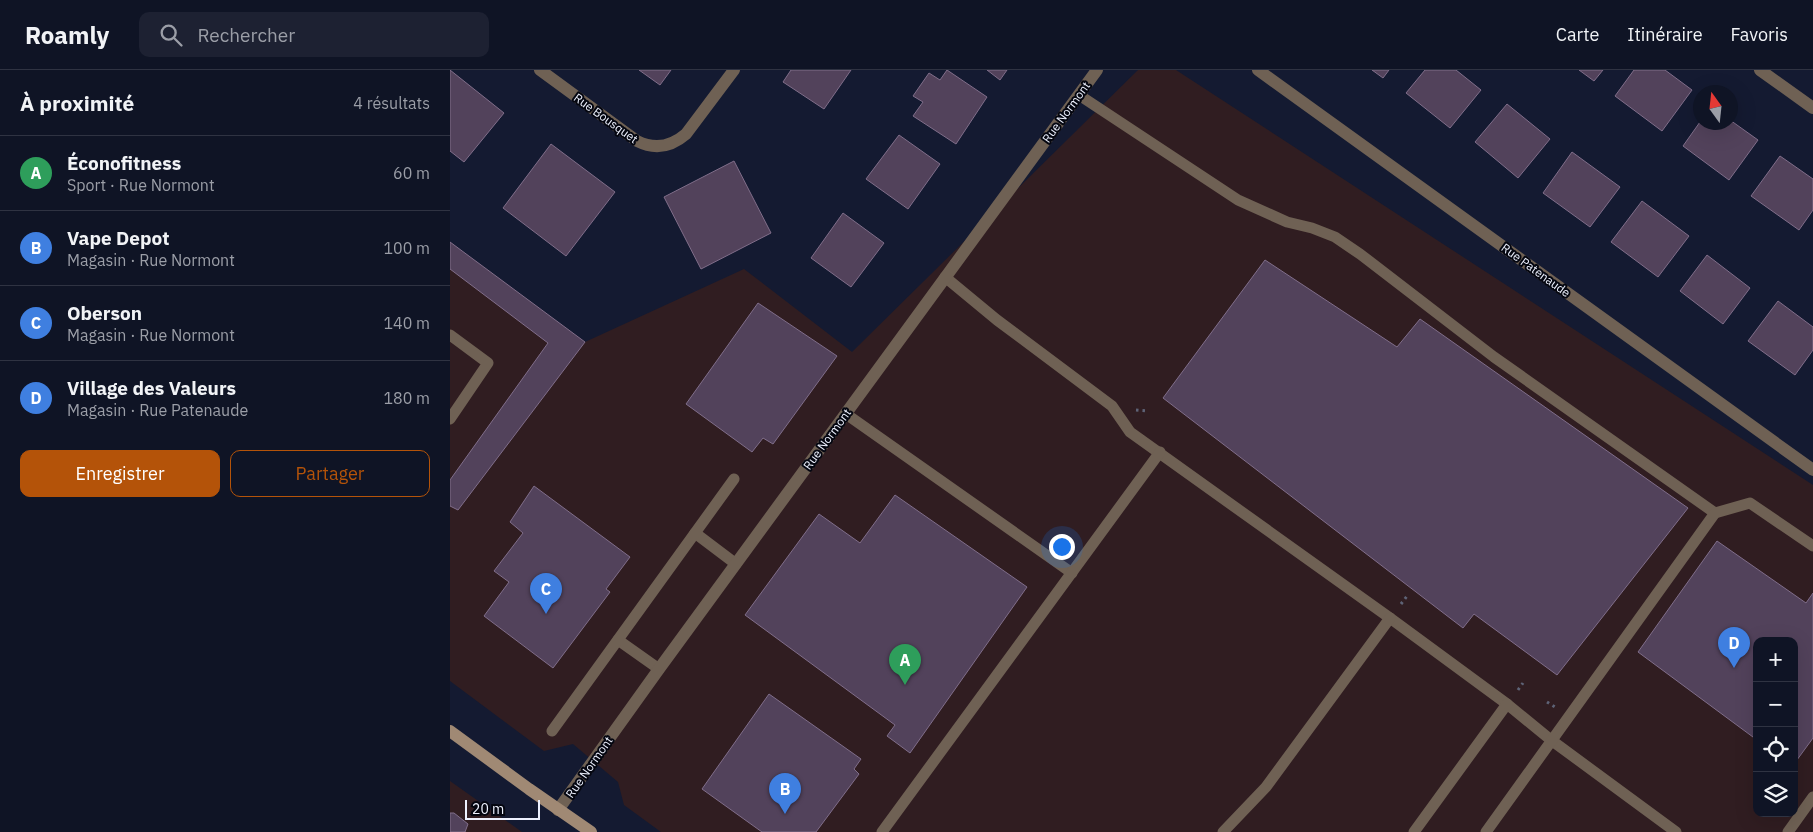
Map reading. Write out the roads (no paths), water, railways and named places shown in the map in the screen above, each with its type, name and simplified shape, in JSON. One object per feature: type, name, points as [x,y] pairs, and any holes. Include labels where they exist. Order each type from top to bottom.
[{"type":"main road","points":[[450,731],[591,832]]},
{"type":"street","name":"Rue Bousquet","points":[[540,70],[637,141],[653,147],[670,144],[686,134],[734,70]]},
{"type":"street","name":"Rue Normont","points":[[558,810],[1097,70]]},
{"type":"street","name":"Rue Patenaude","points":[[1258,70],[1813,470]]},
{"type":"street","points":[[1760,70],[1813,108]]},
{"type":"lane","points":[[1079,95],[1238,200],[1287,222],[1312,228],[1335,238],[1360,254],[1494,357],[1715,513]]},
{"type":"lane","points":[[946,277],[997,320],[1112,406],[1130,432],[1390,618],[1676,832]]},
{"type":"lane","points":[[450,335],[488,363],[450,419]]},
{"type":"lane","points":[[846,414],[1072,573]]},
{"type":"lane","points":[[882,832],[1160,452]]},
{"type":"lane","points":[[552,731],[734,479]]},
{"type":"lane","points":[[1486,832],[1715,513],[1750,503],[1813,546]]},
{"type":"lane","points":[[695,533],[736,564]]},
{"type":"lane","points":[[1223,832],[1266,787],[1390,618]]},
{"type":"lane","points":[[618,640],[659,669]]},
{"type":"lane","points":[[1414,832],[1507,704]]},
{"type":"lane","points":[[1788,832],[1813,797]]},
{"type":"place","name":"Oberson","points":[[546,614]]},
{"type":"place","name":"Village des Valeurs","points":[[1734,668]]},
{"type":"place","name":"Éconofitness","points":[[905,685]]},
{"type":"place","name":"Vape Depot","points":[[785,814]]}]
